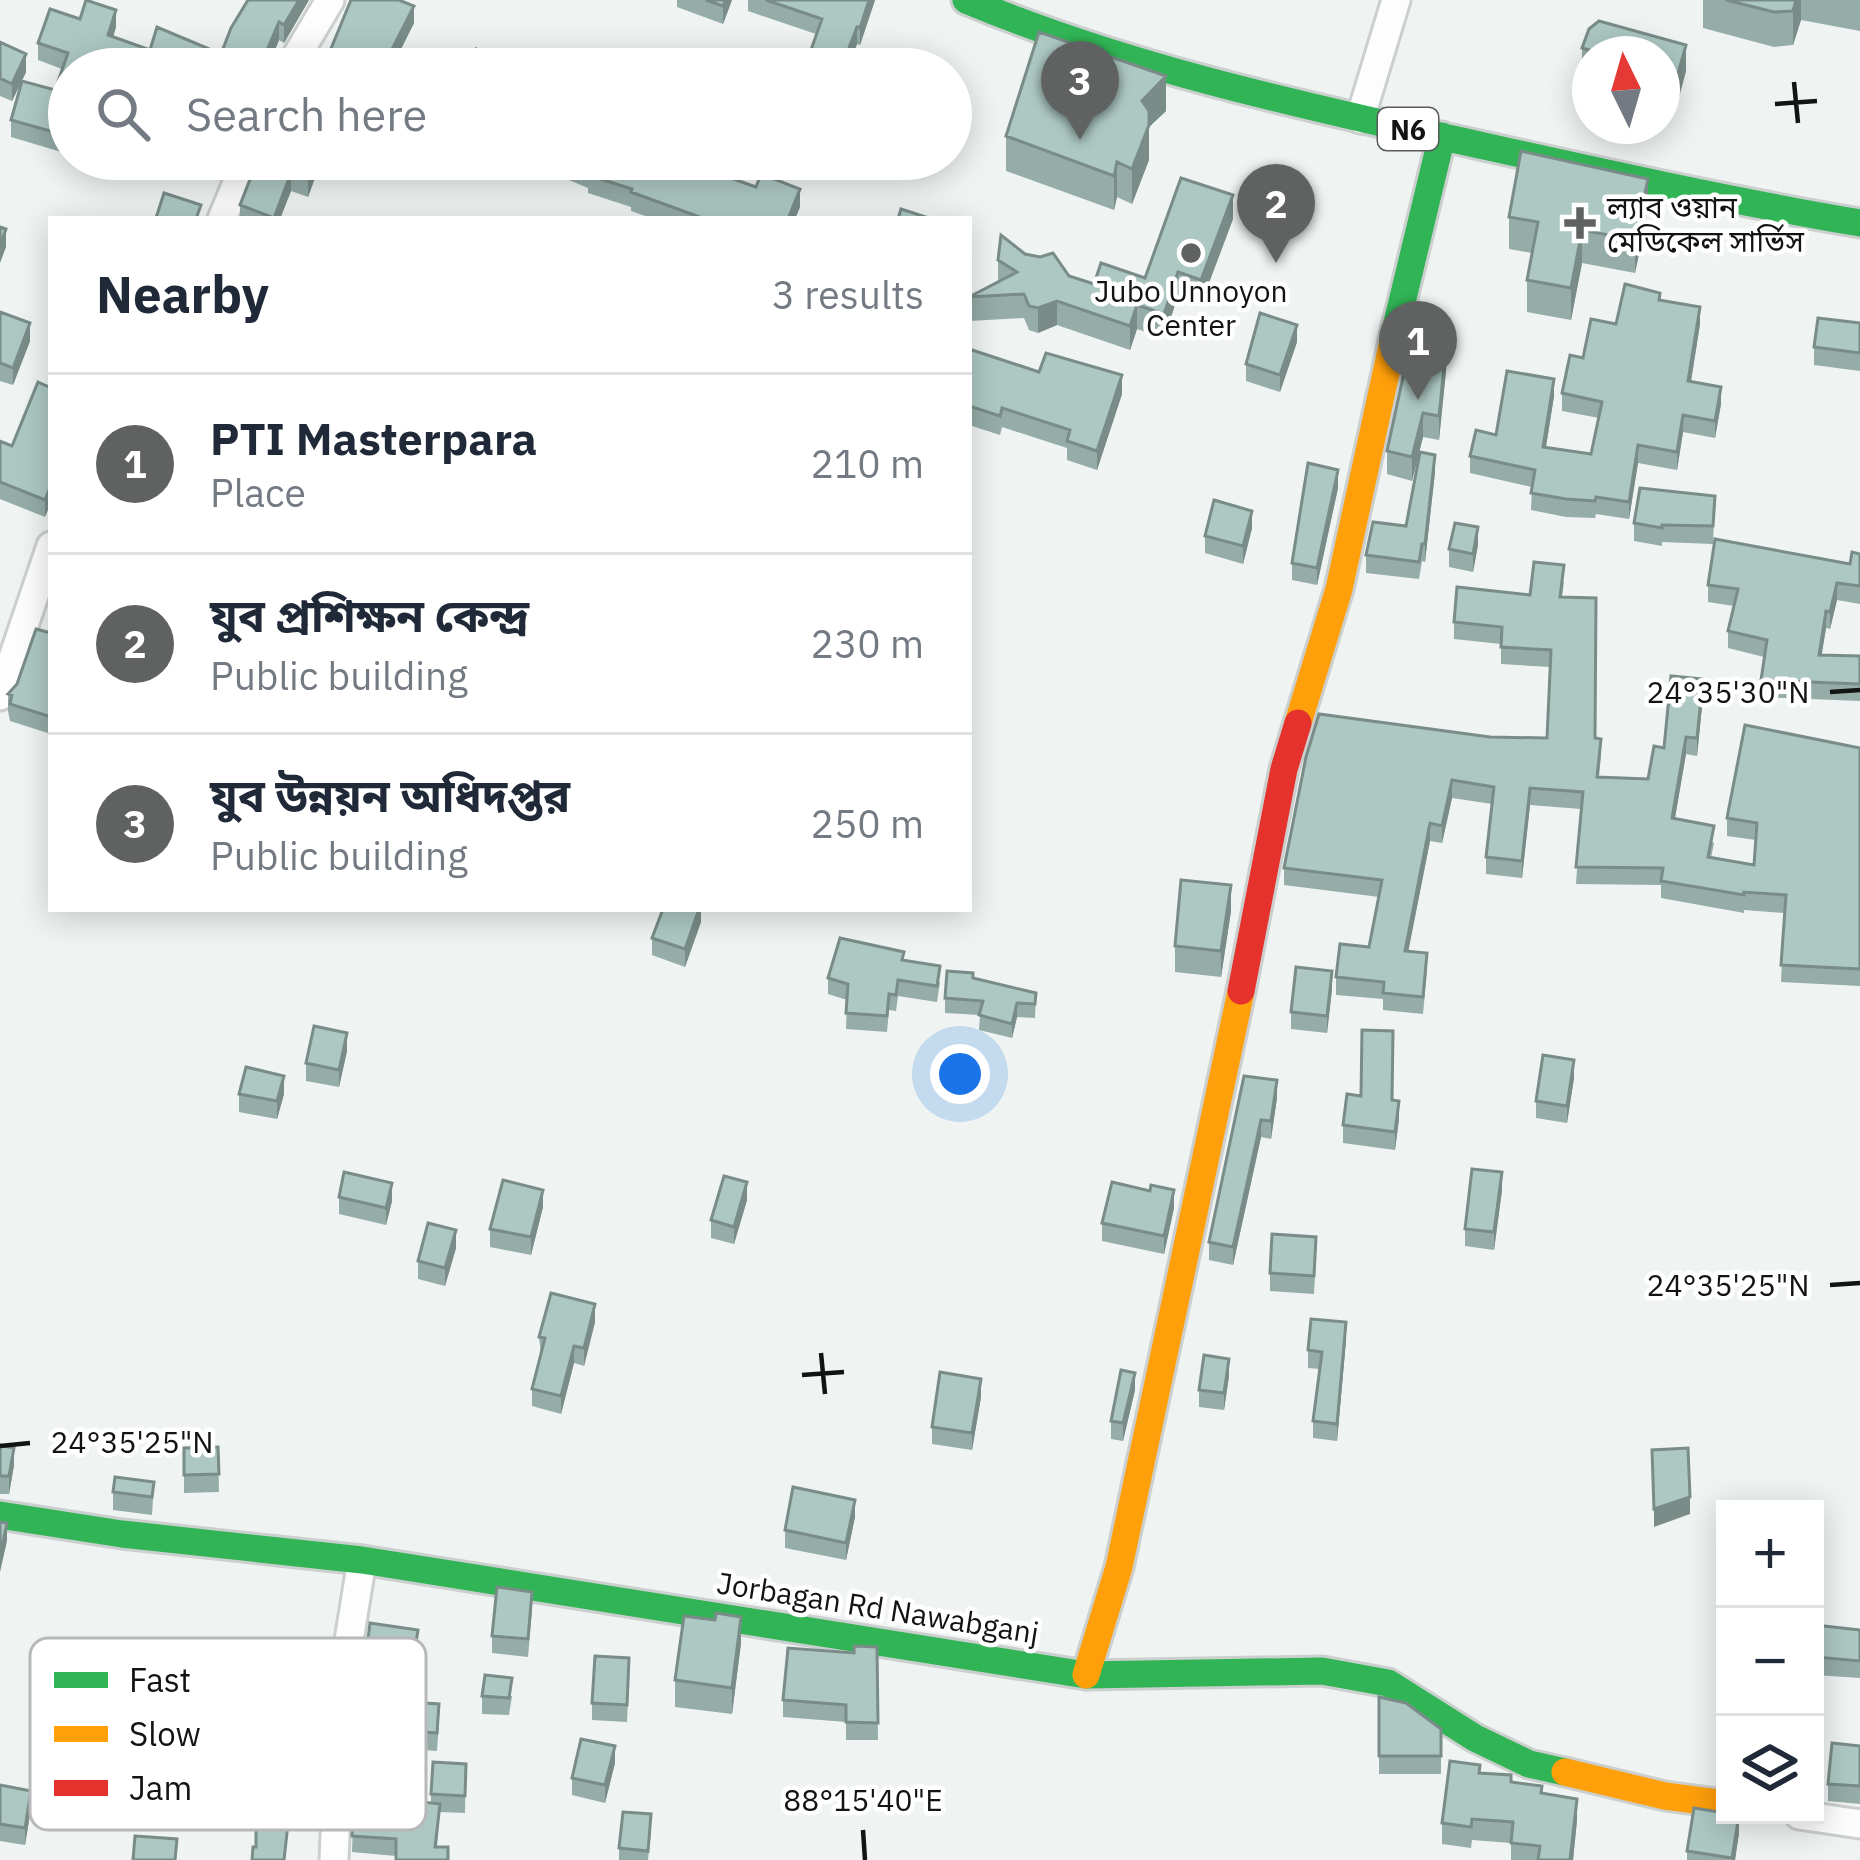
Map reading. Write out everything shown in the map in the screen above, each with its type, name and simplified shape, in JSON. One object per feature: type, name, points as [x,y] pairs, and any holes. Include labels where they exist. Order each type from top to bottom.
[{"type":"main road","name":"N6","points":[[966,0],[1126,59],[1360,118],[1627,179],[1860,223]]},
{"type":"main road","points":[[1086,1675],[1124,1544],[1214,1131],[1284,769],[1340,589],[1417,230],[1442,136]]},
{"type":"main road","name":"Jorbagan Rd Nawabganj","points":[[0,1515],[122,1534],[362,1560],[1086,1675],[1322,1671],[1388,1683],[1475,1738],[1529,1764],[1665,1796],[1716,1803]]},
{"type":"street","points":[[301,48],[330,0]]},
{"type":"street","points":[[1360,118],[1396,0]]},
{"type":"street","points":[[224,216],[239,180]]},
{"type":"street","points":[[0,696],[48,555]]},
{"type":"street","points":[[349,1638],[362,1560]]},
{"type":"street","points":[[1824,1819],[1860,1824]]},
{"type":"street","points":[[334,1860],[335,1830]]},
{"type":"building","points":[[86,0],[116,10],[108,35],[144,48],[53,48],[38,43],[50,9],[80,19]]},
{"type":"building","points":[[248,0],[299,0],[284,25],[279,22],[268,48],[223,48]]},
{"type":"building","points":[[351,0],[399,0],[414,6],[393,48],[331,48]]},
{"type":"building","points":[[766,0],[869,0],[849,48],[812,48],[822,19]]},
{"type":"building","points":[[1726,0],[1796,0],[1793,11],[1774,12]]},
{"type":"building","points":[[1599,21],[1653,36],[1586,36]]},
{"type":"building","points":[[157,27],[207,48],[151,48]]},
{"type":"building","points":[[1039,32],[1166,76],[1142,101],[1149,111],[1149,125],[1132,169],[1117,162],[1114,176],[1006,136]]},
{"type":"building","points":[[0,42],[26,54],[12,84],[0,78]]},
{"type":"building","points":[[22,81],[48,88],[48,130],[11,120]]},
{"type":"building","name":"ল্যাব ওয়ান মেডিকেল সার্ভিস","points":[[1521,151],[1648,179],[1635,240],[1582,230],[1571,288],[1527,280],[1538,222],[1509,217]]},
{"type":"building","points":[[1181,178],[1233,195],[1201,280],[1178,272],[1164,314],[1137,305],[1130,326],[1057,301],[1029,306],[1024,294],[972,297],[1017,272],[998,260],[1001,235],[1025,254],[1053,253],[1069,276],[1094,284],[1101,263],[1145,278]]},
{"type":"building","points":[[250,180],[288,180],[275,216],[240,205]]},
{"type":"building","points":[[604,180],[736,180],[756,187],[759,180],[777,180],[800,189],[789,216],[697,216]]},
{"type":"building","points":[[164,193],[201,205],[197,216],[157,216]]},
{"type":"building","points":[[1625,284],[1660,293],[1659,300],[1700,307],[1688,381],[1721,387],[1715,421],[1683,415],[1677,452],[1638,445],[1629,502],[1531,493],[1535,470],[1470,456],[1476,430],[1496,435],[1507,371],[1554,379],[1543,447],[1591,454],[1602,402],[1562,393],[1570,355],[1583,358],[1591,319],[1616,324]]},
{"type":"building","points":[[0,312],[30,323],[13,368],[0,363]]},
{"type":"building","points":[[1260,313],[1297,325],[1280,375],[1246,364]]},
{"type":"building","points":[[1818,318],[1860,323],[1860,353],[1814,347]]},
{"type":"building","points":[[1410,345],[1446,348],[1439,416],[1423,413],[1412,457],[1387,451]]},
{"type":"building","points":[[972,350],[1039,372],[1046,353],[1122,375],[1097,451],[1067,441],[1070,430],[1002,408],[1000,416],[972,407]]},
{"type":"building","points":[[38,382],[48,387],[45,500],[0,482],[0,441],[12,446]]},
{"type":"building","points":[[1420,452],[1435,455],[1419,562],[1366,555],[1373,522],[1406,526]]},
{"type":"building","points":[[1308,463],[1338,470],[1317,568],[1292,563]]},
{"type":"building","points":[[1640,488],[1715,496],[1713,526],[1662,528],[1634,523]]},
{"type":"building","points":[[1214,500],[1252,511],[1243,546],[1205,536]]},
{"type":"building","points":[[1455,523],[1478,527],[1473,554],[1449,549]]},
{"type":"building","points":[[1715,539],[1850,564],[1852,552],[1860,554],[1860,586],[1837,583],[1830,612],[1826,611],[1819,655],[1860,656],[1860,684],[1761,680],[1767,640],[1728,631],[1738,589],[1708,585]]},
{"type":"building","points":[[1534,562],[1564,565],[1560,597],[1596,598],[1595,738],[1601,739],[1597,777],[1648,779],[1654,746],[1664,748],[1671,676],[1703,679],[1697,738],[1686,737],[1672,818],[1714,826],[1708,857],[1754,865],[1757,823],[1727,818],[1745,725],[1860,748],[1860,969],[1781,965],[1786,895],[1744,895],[1661,881],[1663,868],[1576,867],[1583,792],[1530,788],[1522,861],[1486,857],[1494,787],[1452,780],[1442,826],[1430,823],[1405,951],[1427,953],[1423,997],[1383,993],[1384,982],[1336,977],[1340,944],[1369,947],[1382,880],[1284,868],[1319,714],[1490,737],[1547,738],[1551,650],[1501,647],[1502,627],[1454,622],[1457,587],[1530,595]]},
{"type":"building","points":[[36,629],[48,632],[48,716],[10,704],[12,695],[8,694],[17,684]]},
{"type":"building","points":[[1181,880],[1231,885],[1221,951],[1175,946]]},
{"type":"building","points":[[662,912],[698,912],[685,949],[652,938]]},
{"type":"building","points":[[840,938],[904,952],[902,960],[940,966],[937,986],[898,980],[896,995],[889,994],[887,1016],[846,1013],[848,984],[828,978]]},
{"type":"building","points":[[1296,967],[1332,971],[1327,1016],[1291,1012]]},
{"type":"building","points":[[947,971],[973,973],[973,978],[1036,993],[1035,1004],[1017,1003],[1012,1024],[979,1015],[983,1001],[945,998]]},
{"type":"building","points":[[314,1026],[347,1033],[339,1070],[306,1063]]},
{"type":"building","points":[[1362,1030],[1393,1031],[1392,1100],[1399,1101],[1395,1132],[1343,1125],[1347,1094],[1361,1096]]},
{"type":"building","points":[[1543,1055],[1574,1060],[1567,1106],[1536,1101]]},
{"type":"building","points":[[246,1067],[284,1076],[277,1101],[239,1094]]},
{"type":"building","points":[[1244,1076],[1277,1080],[1271,1121],[1261,1120],[1233,1247],[1209,1242]]},
{"type":"building","points":[[1472,1169],[1502,1172],[1494,1232],[1465,1229]]},
{"type":"building","points":[[344,1172],[392,1183],[386,1208],[339,1197]]},
{"type":"building","points":[[724,1176],[747,1182],[734,1227],[711,1220]]},
{"type":"building","points":[[503,1180],[543,1190],[531,1237],[490,1229]]},
{"type":"building","points":[[1112,1182],[1150,1191],[1151,1185],[1174,1190],[1164,1236],[1102,1223]]},
{"type":"building","points":[[428,1223],[456,1230],[445,1268],[418,1261]]},
{"type":"building","points":[[1272,1234],[1316,1237],[1314,1276],[1270,1273]]},
{"type":"building","points":[[551,1293],[595,1304],[584,1348],[574,1346],[561,1396],[532,1389]]},
{"type":"building","points":[[1311,1319],[1346,1322],[1337,1424],[1313,1421],[1322,1352],[1308,1350]]},
{"type":"building","points":[[1204,1355],[1229,1359],[1224,1393],[1199,1390]]},
{"type":"building","points":[[1121,1370],[1135,1373],[1123,1423],[1111,1421]]},
{"type":"building","points":[[940,1372],[981,1379],[972,1433],[932,1427]]},
{"type":"building","points":[[0,1445],[14,1448],[9,1476],[0,1476]]},
{"type":"building","points":[[218,1447],[219,1474],[184,1475],[184,1448]]},
{"type":"building","points":[[1688,1448],[1690,1497],[1654,1509],[1652,1450]]},
{"type":"building","points":[[115,1477],[154,1482],[152,1497],[113,1492]]},
{"type":"building","points":[[793,1487],[855,1500],[846,1543],[785,1530]]},
{"type":"building","points":[[0,1522],[7,1523],[0,1555]]},
{"type":"building","points":[[497,1587],[532,1592],[528,1639],[492,1636]]},
{"type":"building","points":[[716,1613],[741,1617],[732,1688],[675,1680],[684,1616],[715,1620]]},
{"type":"building","points":[[370,1623],[418,1630],[417,1638],[368,1638]]},
{"type":"building","points":[[1824,1626],[1860,1630],[1860,1661],[1824,1658]]},
{"type":"building","points":[[854,1646],[877,1647],[878,1723],[846,1722],[846,1705],[783,1700],[788,1648],[854,1653]]},
{"type":"building","points":[[595,1656],[629,1658],[627,1705],[592,1703]]},
{"type":"building","points":[[485,1675],[512,1678],[509,1698],[482,1696]]},
{"type":"building","points":[[1379,1697],[1406,1703],[1441,1729],[1441,1756],[1379,1756]]},
{"type":"building","points":[[426,1703],[439,1704],[437,1733],[426,1732]]},
{"type":"building","points":[[581,1739],[615,1746],[605,1785],[572,1778]]},
{"type":"building","points":[[1832,1743],[1860,1746],[1860,1786],[1828,1784]]},
{"type":"building","points":[[1450,1761],[1480,1765],[1479,1773],[1511,1775],[1511,1782],[1542,1786],[1541,1793],[1577,1799],[1570,1860],[1538,1860],[1540,1846],[1511,1843],[1513,1822],[1472,1819],[1471,1827],[1442,1823]]},
{"type":"building","points":[[433,1762],[466,1764],[465,1796],[431,1794]]},
{"type":"building","points":[[0,1785],[30,1791],[25,1828],[0,1824]]},
{"type":"building","points":[[426,1802],[440,1804],[435,1847],[448,1847],[448,1860],[396,1860],[396,1839],[352,1836],[352,1830],[426,1830]]},
{"type":"building","points":[[1694,1808],[1716,1812],[1716,1824],[1738,1824],[1732,1858],[1687,1851]]},
{"type":"building","points":[[623,1812],[651,1814],[648,1851],[619,1848]]},
{"type":"building","points":[[256,1830],[287,1830],[284,1860],[252,1860]]},
{"type":"building","points":[[135,1836],[177,1839],[175,1860],[133,1860]]},
{"type":"traffic: fast","points":[[966,0],[1140,62],[1259,94],[1649,182],[1860,223]]},
{"type":"traffic: fast","points":[[1396,327],[1442,136]]},
{"type":"traffic: fast","points":[[0,1515],[122,1534],[362,1560],[1086,1675],[1322,1671],[1388,1683],[1475,1738],[1529,1764],[1565,1772]]},
{"type":"traffic: slow","points":[[1298,723],[1339,589],[1396,327]]},
{"type":"traffic: slow","points":[[1086,1675],[1119,1567],[1241,991]]},
{"type":"traffic: slow","points":[[1565,1772],[1716,1803]]},
{"type":"traffic: jam","points":[[1241,991],[1284,769],[1298,723]]},
{"type":"place","name":"যুব উন্নয়ন অধিদপ্তর","points":[[1080,140]]},
{"type":"place","name":"ল্যাব ওয়ান মেডিকেল সার্ভিস","points":[[1580,223]]},
{"type":"place","name":"Jubo Unnoyon Center","points":[[1191,253]]},
{"type":"place","name":"যুব প্রশিক্ষন কেন্দ্র","points":[[1276,263]]},
{"type":"place","name":"PTI Masterpara","points":[[1418,400]]}]
